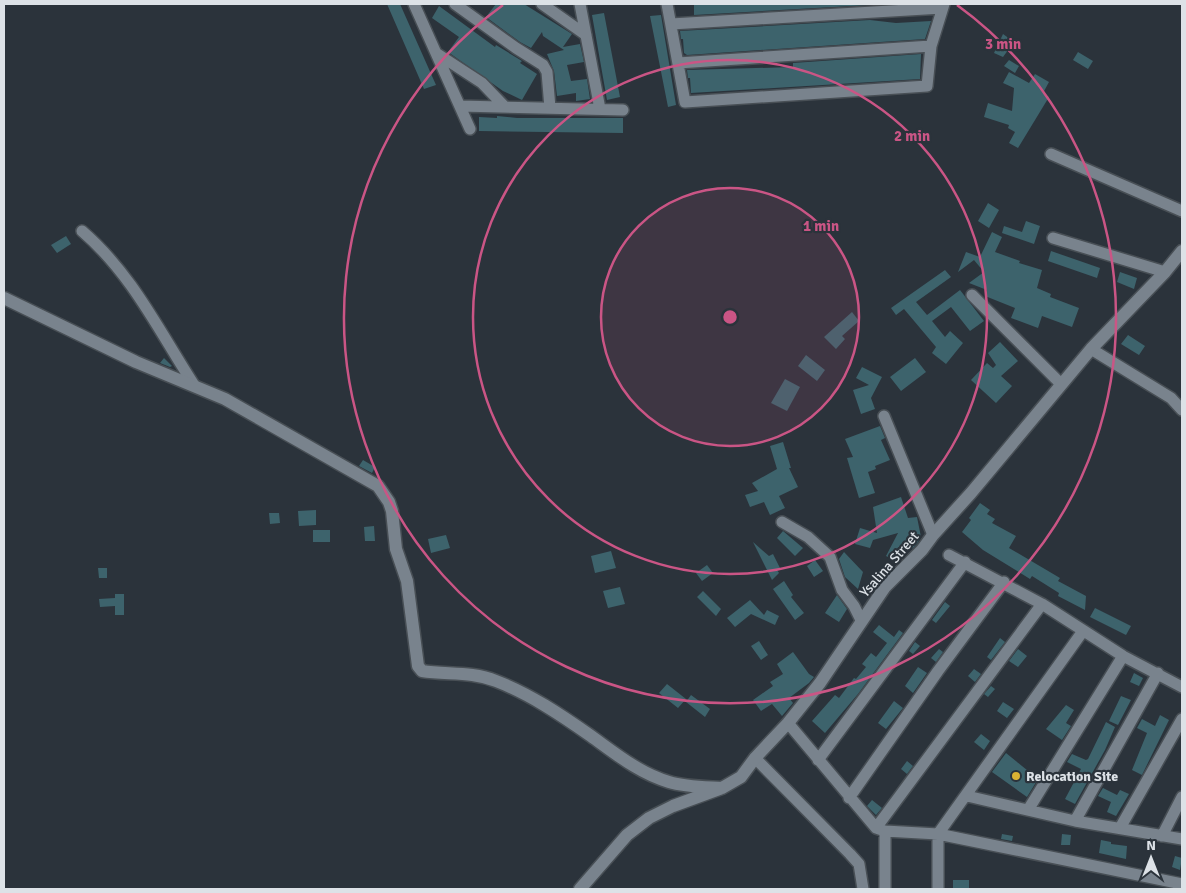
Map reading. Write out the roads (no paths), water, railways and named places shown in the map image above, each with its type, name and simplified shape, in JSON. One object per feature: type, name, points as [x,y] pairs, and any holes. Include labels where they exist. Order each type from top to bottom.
[{"type":"street","points":[[414,4],[470,128]]},
{"type":"street","points":[[455,4],[543,65],[547,72],[550,108]]},
{"type":"street","points":[[542,4],[586,35]]},
{"type":"street","points":[[580,4],[600,109]]},
{"type":"street","points":[[667,4],[685,102],[927,86],[931,46],[943,6],[671,24]]},
{"type":"street","points":[[678,63],[931,46]]},
{"type":"street","points":[[436,53],[482,83],[505,107]]},
{"type":"street","points":[[460,106],[623,110]]},
{"type":"street","points":[[1051,154],[1182,211]]},
{"type":"street","points":[[82,231],[101,247],[138,293],[194,385]]},
{"type":"street","points":[[1053,238],[1165,272]]},
{"type":"street","name":"Ysalina Street","points":[[580,889],[627,835],[648,818],[673,806],[722,788],[741,777],[755,758],[788,723],[820,683],[885,587],[922,550],[1091,349],[1165,272],[1182,251]]},
{"type":"street","points":[[972,295],[1061,384]]},
{"type":"street","points":[[4,298],[136,362],[225,399],[367,478],[385,495],[392,511],[396,548],[407,580],[414,645],[418,666],[422,671],[438,674],[479,674],[557,713],[633,766],[650,775],[670,783],[722,788]]},
{"type":"street","points":[[1091,349],[1171,398],[1182,410]]},
{"type":"street","points":[[884,416],[933,535]]},
{"type":"street","points":[[782,522],[808,538],[830,557],[842,590],[861,620]]},
{"type":"street","points":[[949,555],[1004,582],[1123,656],[1182,687]]},
{"type":"street","points":[[818,760],[965,562]]},
{"type":"street","points":[[849,798],[938,671],[1004,582]]},
{"type":"street","points":[[885,889],[880,829],[1042,604]]},
{"type":"street","points":[[938,889],[938,834],[967,796],[1083,631]]},
{"type":"street","points":[[1028,810],[1123,656]]},
{"type":"street","points":[[1074,821],[1158,673]]},
{"type":"street","points":[[1120,828],[1182,719]]},
{"type":"street","points":[[788,723],[849,798],[880,829],[938,834],[1182,884]]},
{"type":"street","points":[[755,758],[859,864],[863,889]]},
{"type":"street","points":[[967,796],[1074,821],[1182,839]]},
{"type":"street","points":[[1162,836],[1182,797]]},
{"type":"place","name":"Relocation Site","points":[[1016,776]]}]
